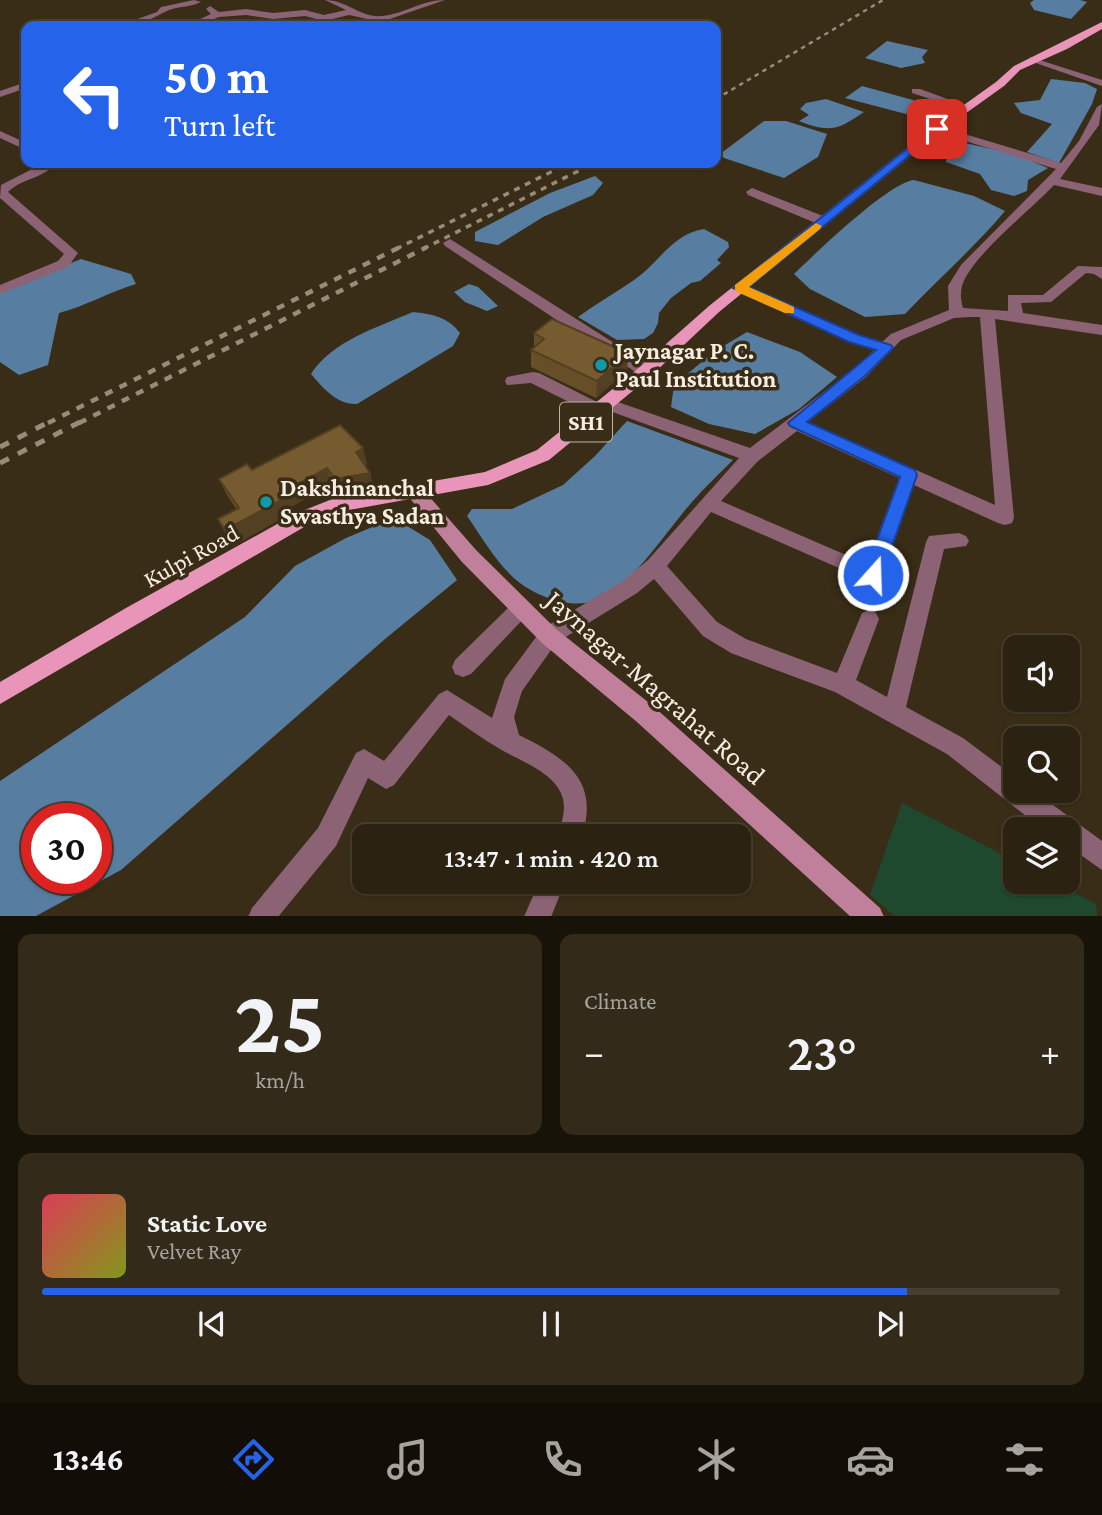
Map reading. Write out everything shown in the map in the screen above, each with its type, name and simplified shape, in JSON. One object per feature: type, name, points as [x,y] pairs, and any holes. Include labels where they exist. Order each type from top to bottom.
[{"type":"main road","name":"Kulpi Road","points":[[0,694],[133,614],[304,518],[335,505],[488,478],[543,455],[646,371],[740,288],[937,129],[1017,68],[1064,47],[1102,25]]},
{"type":"main road","name":"Jaynagar-Magrahat Road","points":[[414,491],[469,556],[549,636],[645,714],[866,915]]},
{"type":"street","points":[[329,0],[380,21]]},
{"type":"street","points":[[373,19],[387,18],[441,0]]},
{"type":"street","points":[[138,21],[160,14],[164,9],[198,1],[218,15]]},
{"type":"street","points":[[202,21],[218,15],[246,12],[273,16],[305,13],[324,18],[356,13]]},
{"type":"street","points":[[1033,60],[1102,83]]},
{"type":"street","points":[[0,94],[21,87]]},
{"type":"street","points":[[916,91],[967,108]]},
{"type":"street","points":[[957,313],[954,295],[956,284],[963,272],[984,246],[1064,168],[1100,115]]},
{"type":"street","points":[[937,129],[1064,168]]},
{"type":"street","points":[[0,134],[21,144]]},
{"type":"street","points":[[0,290],[63,264],[71,253],[1,193],[6,186],[44,168]]},
{"type":"street","points":[[1051,181],[1102,192]]},
{"type":"street","points":[[752,192],[823,221]]},
{"type":"street","points":[[450,243],[646,371]]},
{"type":"street","points":[[1016,316],[1013,298],[1046,299],[1083,269],[1099,270],[1102,275]]},
{"type":"street","points":[[740,288],[854,339],[886,348]]},
{"type":"street","points":[[509,741],[503,717],[513,686],[549,636],[630,587],[656,566],[708,503],[752,456],[860,373],[896,337],[957,313],[1016,316],[1102,330]]},
{"type":"street","points":[[795,423],[1005,518],[987,313]]},
{"type":"street","points":[[513,381],[533,377],[602,407],[752,456]]},
{"type":"street","points":[[708,503],[873,575],[909,475]]},
{"type":"street","points":[[894,712],[936,542],[959,541]]},
{"type":"street","points":[[656,566],[710,629],[740,646],[843,685],[894,712],[955,746],[1049,817]]},
{"type":"street","points":[[463,667],[521,608]]},
{"type":"street","points":[[843,685],[869,619]]},
{"type":"street","points":[[261,916],[327,837],[364,761],[386,777],[447,701],[538,757],[568,779],[578,802],[573,824]]},
{"type":"street","points":[[1080,840],[1102,857]]},
{"type":"street","points":[[537,916],[547,894]]},
{"type":"green space","points":[[902,803],[1003,855],[1003,894],[1077,894],[1096,904],[1097,916],[895,916],[870,895]]},
{"type":"water","points":[[1034,0],[1087,2],[1071,19],[1034,10],[1030,3]]},
{"type":"water","points":[[887,41],[928,50],[922,57],[925,63],[901,68],[865,58]]},
{"type":"water","points":[[1051,79],[1085,83],[1097,89],[1092,104],[1059,163],[1027,152],[1052,124],[1021,113],[1014,103],[1040,100]]},
{"type":"water","points":[[862,86],[913,100],[920,105],[906,114],[845,98]]},
{"type":"water","points":[[826,99],[864,112],[833,128],[799,121],[809,115],[800,109],[806,103]]},
{"type":"water","points":[[764,121],[786,121],[827,134],[818,157],[784,178],[724,158],[721,153]]},
{"type":"water","points":[[947,139],[1014,154],[1048,168],[1028,180],[1027,191],[1014,196],[991,190],[980,174],[946,162],[947,155],[936,144]]},
{"type":"water","points":[[595,176],[603,183],[593,195],[543,217],[498,245],[475,241],[475,232],[550,193]]},
{"type":"water","points":[[914,180],[974,196],[1005,211],[905,314],[865,317],[810,289],[794,274],[870,206],[902,184]]},
{"type":"water","points":[[704,229],[728,242],[729,247],[717,260],[721,263],[700,281],[691,283],[671,298],[659,313],[653,333],[644,339],[617,340],[578,317],[634,280],[683,237]]},
{"type":"water","points":[[81,259],[131,274],[136,284],[59,313],[48,365],[19,375],[0,362],[0,292]]},
{"type":"water","points":[[469,284],[478,287],[498,306],[487,311],[465,302],[454,292]]},
{"type":"water","points":[[413,312],[433,315],[450,323],[460,333],[453,346],[357,404],[337,399],[311,374],[320,362],[343,344]]},
{"type":"water","points":[[747,332],[800,352],[837,377],[799,409],[755,434],[709,424],[671,407],[674,385],[715,351]]},
{"type":"water","points":[[627,421],[733,460],[692,502],[636,570],[610,593],[587,603],[566,603],[546,597],[520,583],[498,560],[467,516],[472,509],[512,509],[563,485],[595,456]]},
{"type":"water","points":[[394,518],[430,540],[457,580],[385,639],[121,870],[112,875],[112,803],[21,803],[21,894],[77,894],[36,916],[0,916],[0,781],[245,617],[295,566],[346,538]]},
{"type":"building","points":[[552,319],[628,353],[597,381],[531,350],[544,339],[534,333]]},
{"type":"building","points":[[340,425],[363,448],[356,452],[370,473],[335,479],[327,468],[280,494],[283,499],[225,530],[218,519],[239,508],[219,479],[247,464],[252,470]]},
{"type":"railway","points":[[721,96],[883,0]]},
{"type":"railway","points":[[396,249],[559,168]]},
{"type":"railway","points":[[423,249],[584,168]]},
{"type":"railway","points":[[396,249],[400,247]]},
{"type":"railway","points":[[79,423],[427,247]]},
{"type":"railway","points":[[48,423],[396,249]]},
{"type":"railway","points":[[0,447],[51,421]]},
{"type":"railway","points":[[0,463],[82,421]]},
{"type":"slow traffic","points":[[790,310],[740,288],[816,226]]},
{"type":"place","name":"Jaynagar P. C. Paul Institution","points":[[601,365]]},
{"type":"place","name":"Dakshinanchal Swasthya Sadan","points":[[266,502]]},
{"type":"route","points":[[873,575],[909,475],[795,423],[860,373],[886,348],[854,339],[740,288],[937,129]]}]
